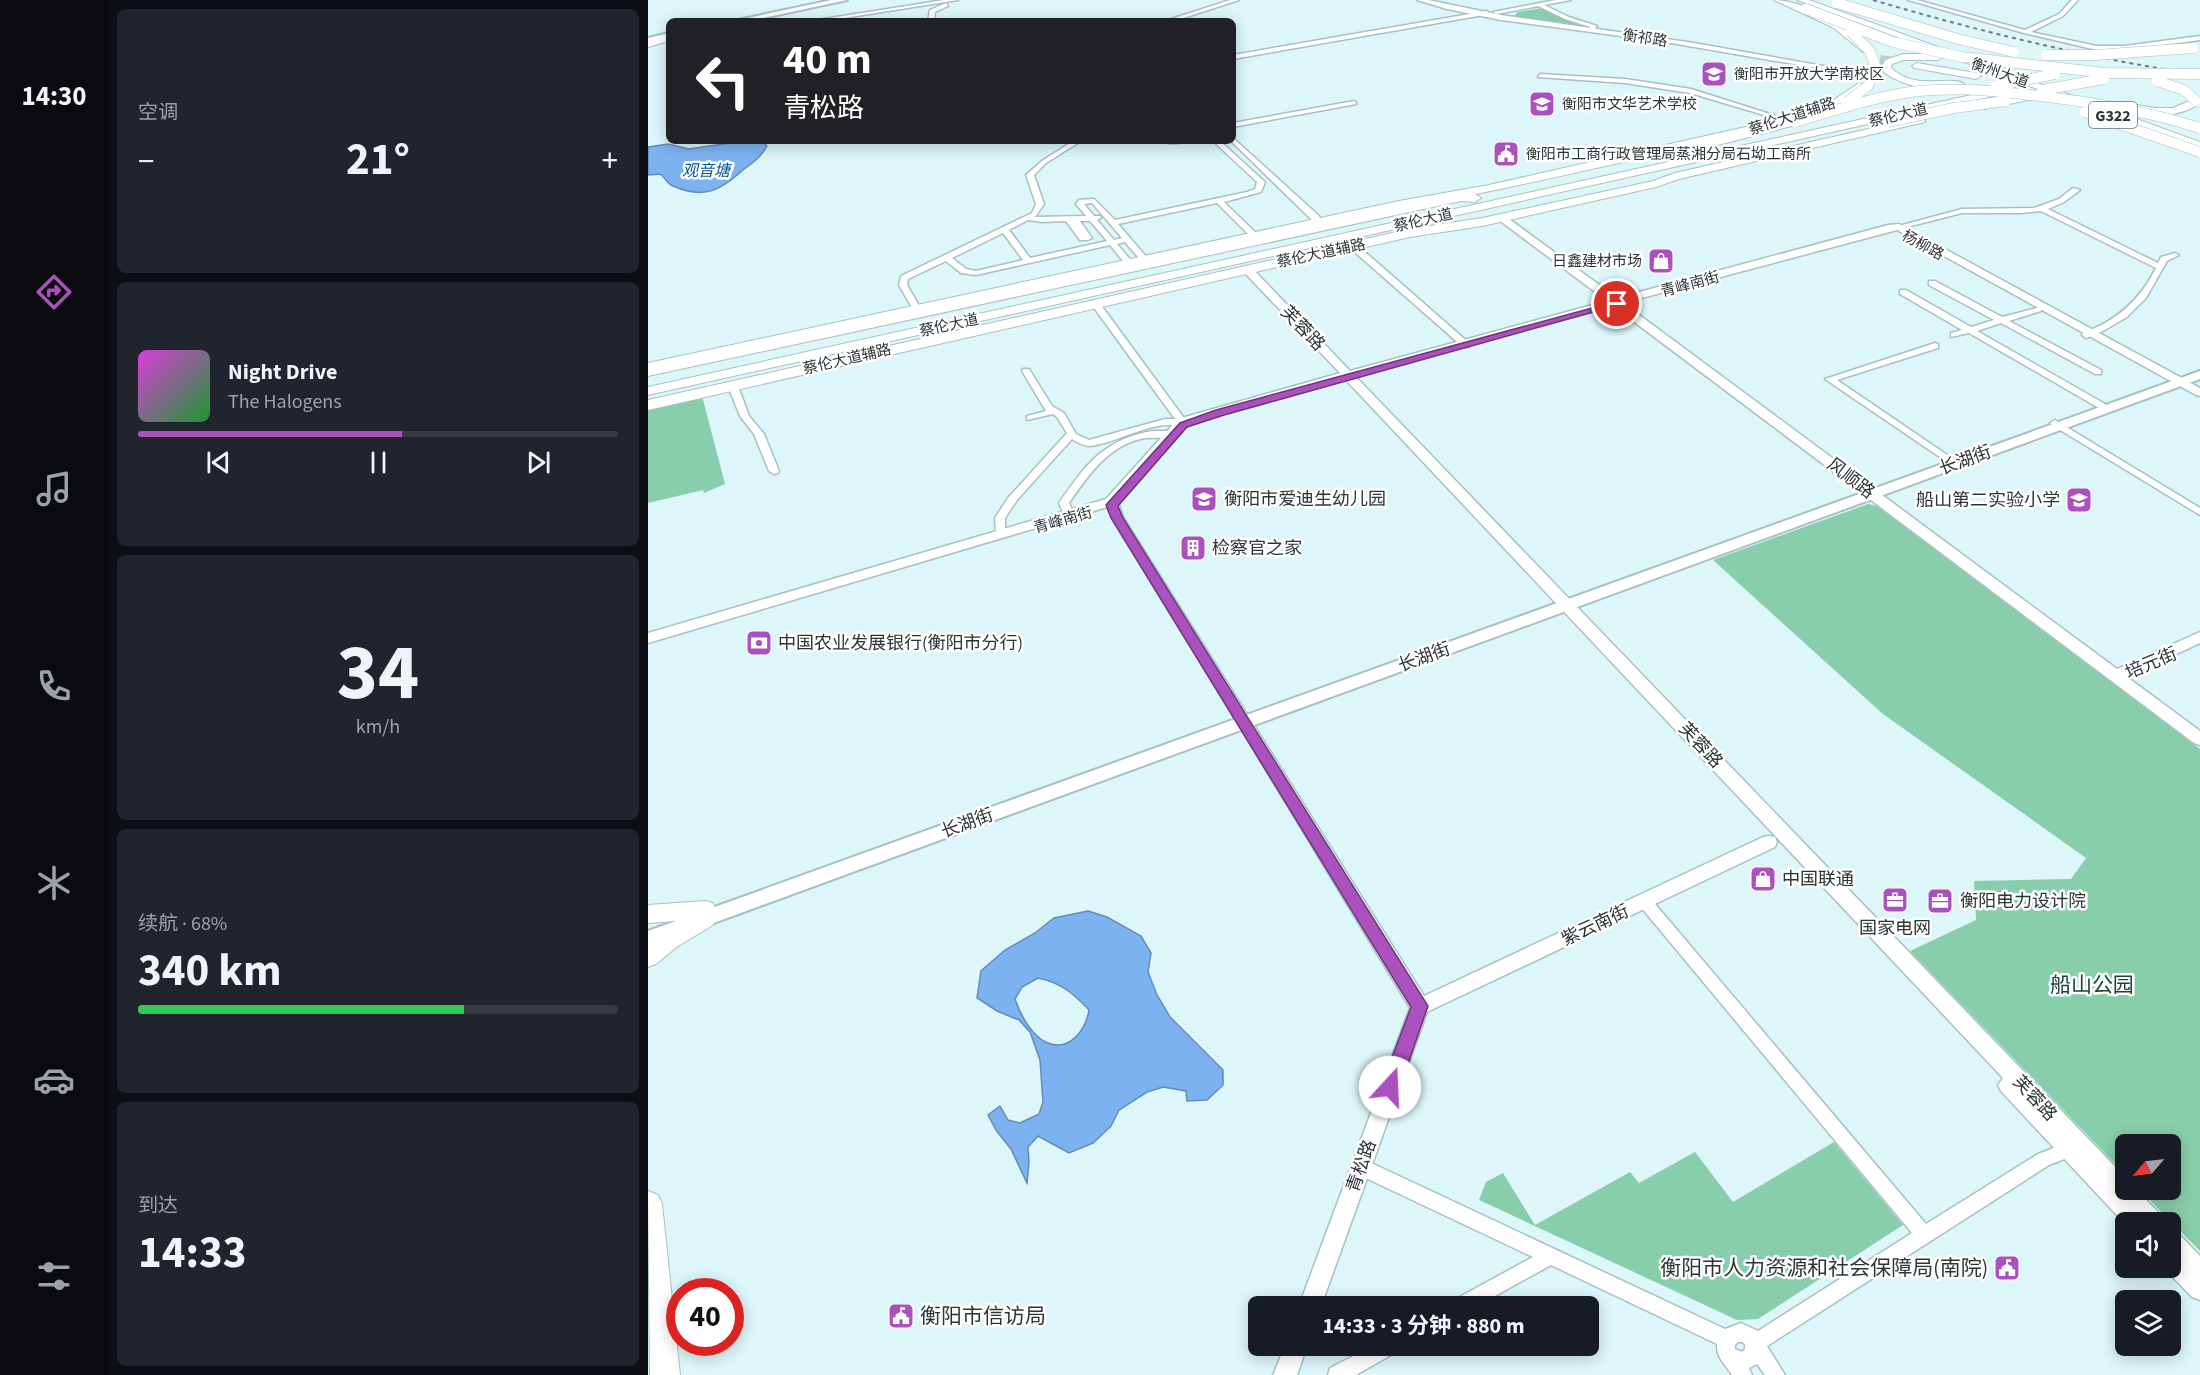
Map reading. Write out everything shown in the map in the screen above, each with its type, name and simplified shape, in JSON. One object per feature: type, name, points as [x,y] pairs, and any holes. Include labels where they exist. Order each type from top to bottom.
[{"type":"main road","points":[[743,18],[833,0]]},
{"type":"main road","points":[[752,18],[843,0]]},
{"type":"main road","points":[[1778,0],[1845,32],[1861,44],[1876,59],[1870,74]]},
{"type":"main road","points":[[1785,0],[1804,4],[1884,39],[1962,57],[2114,73],[2200,74]]},
{"type":"main road","name":"衡州大道","points":[[1820,0],[2200,138]]},
{"type":"main road","points":[[1833,1],[1958,39],[2018,52],[2079,56],[2198,50]]},
{"type":"main road","points":[[1791,121],[1832,109],[1856,97],[1867,88],[1877,71],[1876,57],[1865,43],[1845,28],[1804,4]]},
{"type":"main road","name":"衡州大道","points":[[1804,4],[2200,147]]},
{"type":"main road","points":[[648,40],[666,36]]},
{"type":"main road","points":[[2027,83],[1937,57],[1903,57],[1888,62],[1886,65],[1890,73],[1905,80],[1929,85],[1959,84],[2080,63],[2198,50]]},
{"type":"main road","name":"蔡伦大道","points":[[648,382],[1632,163],[2092,67],[2198,50]]},
{"type":"main road","points":[[2178,60],[2200,58]]},
{"type":"main road","name":"蔡伦大道辅路","points":[[1395,234],[1444,225],[1482,222],[1567,204],[1882,127],[2029,97],[1975,75],[1893,62]]},
{"type":"main road","name":"蔡伦大道","points":[[648,391],[1640,174],[1994,93],[2090,73],[2167,62]]},
{"type":"main road","name":"蔡伦大道辅路","points":[[1402,207],[1442,196],[1489,189],[1791,121],[1841,101],[1861,88],[1870,74]]},
{"type":"main road","points":[[1640,174],[1738,156],[1859,129],[1882,127],[1954,108],[2093,81],[2124,78],[2170,84],[2191,94],[2196,101],[2182,109],[2153,111],[2128,107],[2075,92]]},
{"type":"main road","points":[[1632,163],[1893,95],[1956,90],[1992,91],[2100,104],[2162,116],[2200,128]]},
{"type":"main road","points":[[1954,108],[2020,100],[2060,105],[2100,116],[2200,152]]},
{"type":"main road","points":[[1859,129],[1882,127]]},
{"type":"main road","points":[[1640,174],[1675,176]]},
{"type":"main road","points":[[648,372],[1103,274],[1128,266],[1321,224],[1461,197],[1489,189]]},
{"type":"main road","points":[[1551,193],[1567,204]]},
{"type":"main road","points":[[1442,196],[1475,198]]},
{"type":"main road","points":[[1444,225],[1504,211],[1535,196]]},
{"type":"main road","points":[[648,397],[1395,234],[1499,208],[1535,196]]},
{"type":"main road","name":"蔡伦大道辅路","points":[[648,367],[1321,224]]},
{"type":"main road","name":"蔡伦大道辅路","points":[[648,405],[733,386],[869,350]]},
{"type":"main road","name":"长湖街","points":[[648,931],[705,914],[1242,720],[2175,382],[2200,370]]},
{"type":"main road","name":"长湖街","points":[[1873,491],[2102,406],[2200,375]]},
{"type":"main road","points":[[648,914],[705,914]]},
{"type":"main road","points":[[648,957],[705,914]]},
{"type":"main road","name":"长湖街","points":[[648,939],[705,914]]},
{"type":"main road","points":[[648,1204],[665,1375]]},
{"type":"street","points":[[928,0],[945,5]]},
{"type":"street","points":[[834,18],[956,0]]},
{"type":"street","points":[[932,18],[933,11],[963,0]]},
{"type":"street","points":[[1178,18],[1236,0]]},
{"type":"street","name":"衡祁路","points":[[1420,0],[1485,14],[1870,74]]},
{"type":"street","name":"衡祁路","points":[[1429,0],[1485,14]]},
{"type":"street","points":[[1236,56],[1568,0]]},
{"type":"street","points":[[1911,0],[2026,32],[2097,48],[2125,48],[2200,38]]},
{"type":"street","points":[[2026,32],[2061,15],[2075,0]]},
{"type":"street","points":[[1540,5],[1567,18],[1594,26],[1590,29]]},
{"type":"street","points":[[1540,76],[1635,82],[1691,91],[1791,121]]},
{"type":"street","points":[[1236,124],[1354,103]]},
{"type":"street","points":[[1236,143],[1321,224]]},
{"type":"street","points":[[917,309],[903,285],[904,278],[1035,214],[1040,204],[1030,175],[1044,162],[1073,144]]},
{"type":"street","points":[[1028,218],[1110,219],[1249,194],[1262,186],[1261,182],[1219,144]]},
{"type":"street","points":[[1895,228],[1960,211],[2044,210],[2061,203],[2076,190]]},
{"type":"street","points":[[1204,194],[1256,237]]},
{"type":"street","points":[[1128,266],[1080,204],[1082,202],[1094,201],[1145,260]]},
{"type":"street","points":[[2044,210],[2160,267]]},
{"type":"street","name":"风顺路","points":[[1506,217],[1873,491],[2200,729]]},
{"type":"street","name":"青峰南街","points":[[648,638],[1000,534],[1112,504],[1171,434],[1183,424],[1345,377],[1895,228]]},
{"type":"street","name":"杨柳路","points":[[1895,228],[2038,309],[2089,334]]},
{"type":"street","name":"杨柳路","points":[[1895,228],[2089,334],[2200,398]]},
{"type":"street","points":[[1005,230],[1028,261]]},
{"type":"street","points":[[946,257],[969,273],[1127,239]]},
{"type":"street","points":[[1350,244],[1465,344]]},
{"type":"street","points":[[2089,334],[2102,330],[2130,311],[2148,292],[2164,259],[2175,255]]},
{"type":"street","name":"芙蓉路","points":[[1241,268],[2143,1212]]},
{"type":"street","points":[[1932,283],[2098,372]]},
{"type":"street","points":[[1903,292],[2102,406]]},
{"type":"street","points":[[1094,301],[1183,424]]},
{"type":"street","points":[[1954,335],[2038,309]]},
{"type":"street","points":[[1935,346],[1830,379],[1950,461]]},
{"type":"street","points":[[1000,534],[1000,518],[1013,498],[1072,434],[1061,415],[1048,408],[1026,371]]},
{"type":"street","name":"杨柳路","points":[[2175,382],[2200,393]]},
{"type":"street","points":[[733,386],[745,416],[759,434],[774,471]]},
{"type":"street","points":[[1030,418],[1055,411]]},
{"type":"street","points":[[1070,435],[1088,443],[1165,422],[1183,424]]},
{"type":"street","name":"青峰南街","points":[[648,643],[1112,504],[1183,424]]},
{"type":"street","points":[[2058,424],[2200,512]]},
{"type":"street","points":[[1070,514],[1064,503],[1089,466],[1108,449],[1148,435],[1171,434]]},
{"type":"street","points":[[1112,504],[1117,518],[1420,1006]]},
{"type":"street","name":"芙蓉路","points":[[1562,604],[2128,1212]]},
{"type":"street","name":"培元街","points":[[2123,675],[2200,637]]},
{"type":"street","name":"培元街","points":[[2123,675],[2200,642]]},
{"type":"street","name":"风顺路","points":[[2123,675],[2200,739]]},
{"type":"street","name":"紫云南街","points":[[1420,1006],[1769,842]]},
{"type":"street","points":[[1645,902],[1925,1236]]},
{"type":"street","name":"青松路","points":[[1314,1296],[1420,1006]]},
{"type":"street","points":[[1754,1344],[2065,1145]]},
{"type":"street","points":[[1361,1167],[1551,1256],[1729,1348],[1740,1362],[1749,1360],[1755,1353],[1754,1344]]},
{"type":"street","points":[[2181,1252],[2200,1272]]},
{"type":"street","points":[[1478,1296],[1551,1256]]},
{"type":"street","points":[[2181,1269],[2200,1289]]},
{"type":"street","points":[[1754,1344],[1776,1375]]},
{"type":"street","points":[[1729,1348],[1743,1375]]},
{"type":"street","points":[[1285,1375],[1292,1356]]},
{"type":"street","points":[[1337,1375],[1372,1356]]},
{"type":"green space","points":[[1542,8],[1563,19],[1590,26],[1588,28],[1513,17],[1518,12]]},
{"type":"green space","points":[[702,396],[725,484],[704,493],[703,490],[648,503],[648,409]]},
{"type":"green space","name":"船山公园","points":[[1868,504],[1877,506],[2200,749],[2200,1251],[2181,1232],[2181,1212],[2162,1212],[2150,1200],[2181,1200],[2181,1134],[2115,1134],[2115,1164],[1910,951],[1976,920],[1974,881],[2071,879],[2086,858],[1883,714],[1713,560]]},
{"type":"green space","points":[[1834,1142],[1903,1225],[1758,1319],[1737,1320],[1479,1200],[1486,1182],[1503,1173],[1535,1225],[1630,1172],[1639,1183],[1695,1152],[1733,1202]]},
{"type":"water","name":"观音塘","points":[[668,144],[689,149],[723,144],[765,144],[767,146],[754,162],[712,191],[684,190],[671,185],[660,174],[648,175],[648,147]]},
{"type":"water","points":[[1088,911],[1107,917],[1141,936],[1151,953],[1148,972],[1157,995],[1170,1017],[1223,1070],[1223,1085],[1207,1100],[1187,1101],[1186,1091],[1163,1087],[1147,1092],[1119,1110],[1111,1126],[1093,1143],[1069,1153],[1038,1136],[1028,1147],[1027,1183],[1011,1149],[988,1115],[1000,1106],[1008,1120],[1020,1123],[1039,1114],[1043,1102],[1040,1060],[1030,1032],[1019,1020],[997,1011],[977,998],[981,971],[1005,950],[1035,933],[1054,918]],"holes":[[[1038,978],[1053,982],[1066,990],[1089,1010],[1081,1031],[1064,1044],[1048,1043],[1037,1036],[1023,1018],[1015,999],[1022,987]]]},
{"type":"tunnel","points":[[1880,60],[1893,62]]},
{"type":"railway","points":[[1873,0],[2035,43],[2117,61],[2200,75]]},
{"type":"place","name":"衡阳市开放大学南校区","points":[[1714,74]]},
{"type":"place","name":"衡阳市文华艺术学校","points":[[1542,104]]},
{"type":"place","name":"衡阳市工商行政管理局蒸湘分局石坳工商所","points":[[1506,154]]},
{"type":"place","name":"日鑫建材市场","points":[[1661,261]]},
{"type":"place","name":"衡阳市爱迪生幼儿园","points":[[1204,499]]},
{"type":"place","name":"船山第二实验小学","points":[[2079,500]]},
{"type":"place","name":"检察官之家","points":[[1193,548]]},
{"type":"place","name":"中国农业发展银行(衡阳市分行)","points":[[759,643]]},
{"type":"place","name":"中国联通","points":[[1763,879]]},
{"type":"place","name":"国家电网","points":[[1895,900]]},
{"type":"place","name":"衡阳电力设计院","points":[[1940,901]]},
{"type":"place","name":"衡阳市人力资源和社会保障局(南院)","points":[[2007,1268]]},
{"type":"place","name":"衡阳市信访局","points":[[901,1316]]},
{"type":"route","points":[[1390,1087],[1420,1006],[1117,518],[1112,505],[1184,425],[1204,417],[1617,304]]}]
